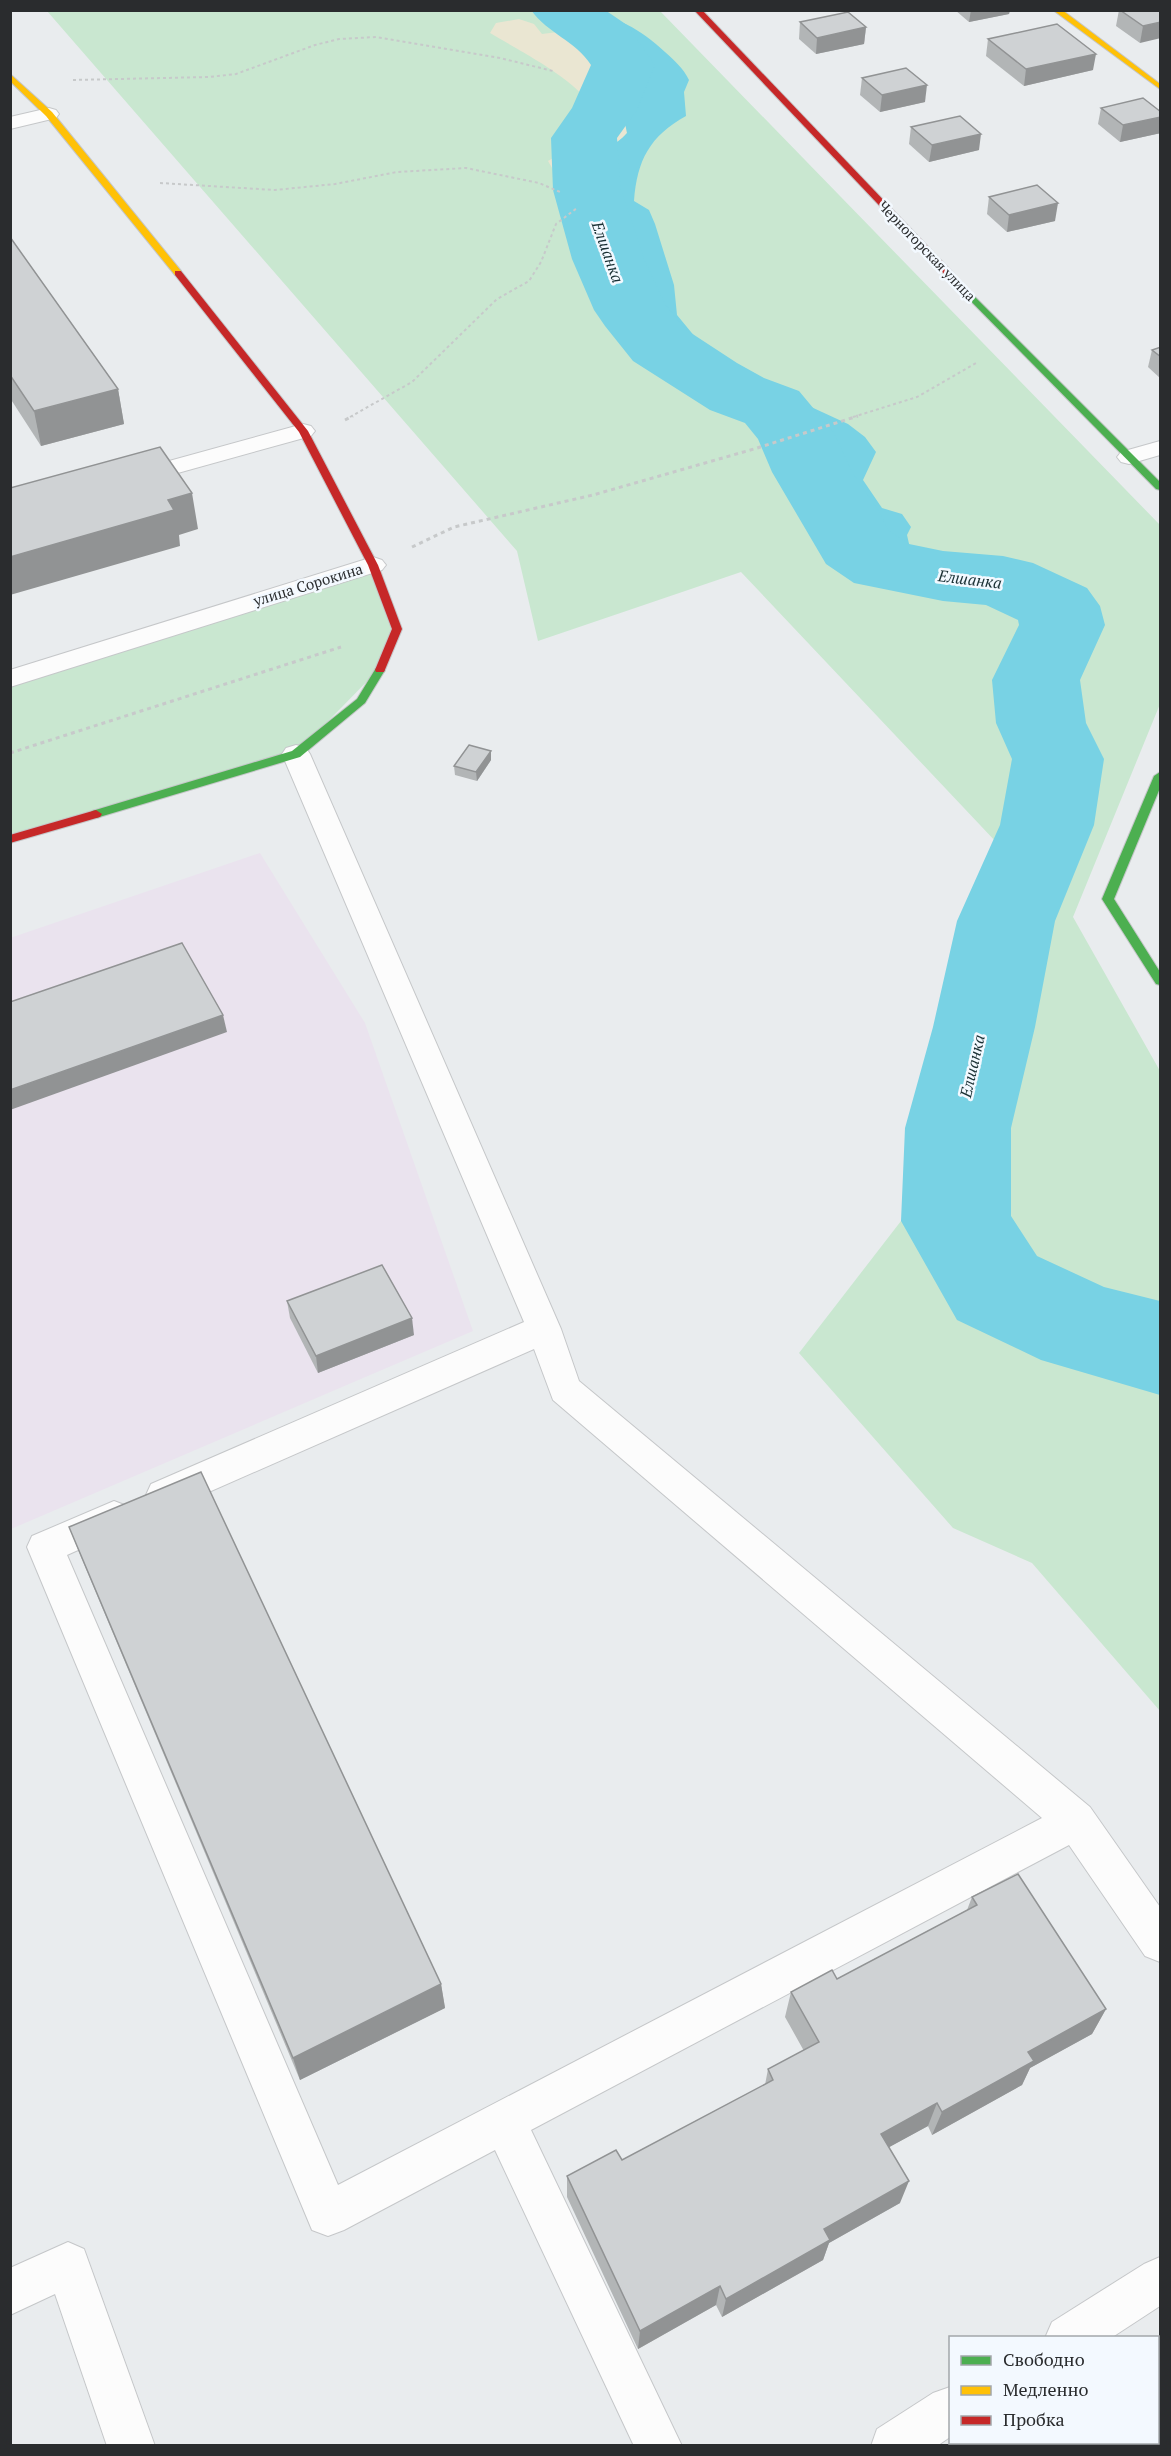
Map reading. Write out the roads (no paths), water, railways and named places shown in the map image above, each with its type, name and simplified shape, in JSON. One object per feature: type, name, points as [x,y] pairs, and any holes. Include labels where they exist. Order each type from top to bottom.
[{"type":"street","name":"Черногорская улица","points":[[697,10],[1014,342],[1161,487]]},
{"type":"street","points":[[1056,10],[1161,87]]},
{"type":"street","points":[[13,78],[49,114],[105,182],[303,431],[373,565]]},
{"type":"street","points":[[10,123],[49,114]]},
{"type":"street","points":[[112,485],[303,431]]},
{"type":"street","points":[[1130,457],[1161,448]]},
{"type":"street","name":"улица Сорокина","points":[[10,679],[373,565],[397,629],[382,666],[361,700],[296,754]]},
{"type":"street","points":[[10,838],[296,754],[544,1329],[565,1390],[1076,1821],[1161,1942]]},
{"type":"street","points":[[1161,776],[1108,898],[1161,981]]},
{"type":"street","points":[[544,1329],[45,1547],[328,2214],[1076,1821]]},
{"type":"street","points":[[504,2121],[659,2445]]},
{"type":"street","points":[[10,2292],[68,2265],[131,2445]]},
{"type":"street","points":[[1070,2336],[1161,2280]]},
{"type":"street","points":[[903,2443],[949,2411]]},
{"type":"water","points":[[582,14],[617,20],[637,30],[672,58],[689,80],[684,92],[686,116],[663,132],[648,151],[638,173],[634,201],[649,210],[655,224],[674,285],[677,315],[719,366],[756,392],[809,406],[848,424],[865,437],[876,452],[863,480],[882,508],[902,514],[911,527],[907,535],[910,548],[906,562],[886,561],[877,553],[855,545],[808,485],[814,475],[815,461],[774,422],[732,404],[697,376],[643,319],[633,301],[633,286],[628,278],[613,272],[598,245],[583,230],[588,222],[610,210],[594,194],[588,160],[627,133],[625,123],[629,112],[626,99],[627,83],[633,63],[585,45],[581,29],[567,21],[568,17]]},
{"type":"waterway","name":"Елшанка","points":[[562,10],[605,38],[623,65],[604,110],[584,138],[587,190],[608,259],[631,310],[659,345],[737,394],[772,407],[795,433],[812,472],[837,510],[855,546],[884,565],[943,576],[1003,581],[1057,606],[1062,625],[1036,680],[1041,723],[1058,759],[1047,825],[1006,921],[984,1027],[958,1128],[956,1221],[997,1288],[1081,1327],[1160,1348]]}]
